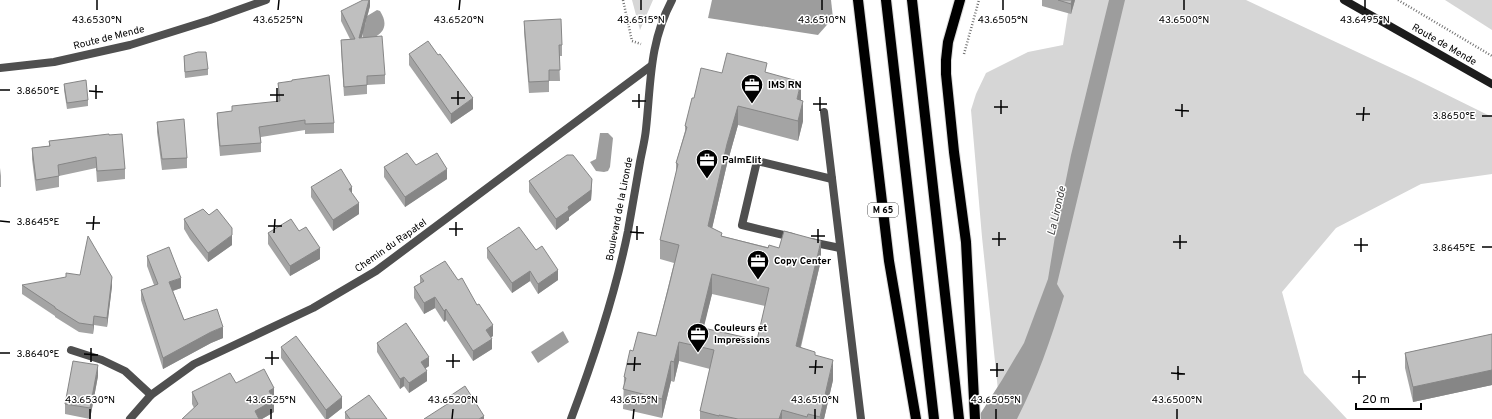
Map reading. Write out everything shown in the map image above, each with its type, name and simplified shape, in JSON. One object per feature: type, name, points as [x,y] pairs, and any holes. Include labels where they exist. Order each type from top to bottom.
[{"type":"main road","name":"M 65","points":[[858,0],[889,261],[916,419]]},
{"type":"main road","name":"M 65","points":[[886,0],[934,419]]},
{"type":"main road","points":[[912,0],[959,419]]},
{"type":"main road","points":[[960,0],[948,42],[946,60],[954,152],[966,242],[975,419]]},
{"type":"main road","name":"Route de Mende","points":[[1344,0],[1492,84]]},
{"type":"street","name":"Route de Mende","points":[[0,68],[54,62],[130,45],[210,20],[266,0]]},
{"type":"street","name":"Boulevard de la Lironde","points":[[571,419],[591,367],[628,232],[646,131],[651,66],[654,48],[666,10],[672,0]]},
{"type":"street","name":"Chemin du Rapatel","points":[[130,419],[151,395],[194,364],[313,308],[376,271],[651,66]]},
{"type":"street","points":[[824,112],[861,419]]},
{"type":"street","points":[[832,179],[757,161],[742,225],[840,248]]},
{"type":"street","points":[[71,350],[102,360],[125,371],[151,395]]},
{"type":"path","points":[[623,0],[632,41],[654,48]]},
{"type":"path","name":"Route de Mende","points":[[1398,0],[1492,56]]},
{"type":"shaded area","points":[[632,0],[653,0],[640,30]]},
{"type":"shaded area","points":[[712,0],[831,0],[833,18],[818,35],[708,18]]},
{"type":"shaded area","points":[[1070,0],[1246,0],[1415,79],[1492,117],[1492,174],[1421,184],[1336,228],[1282,292],[1304,373],[1347,419],[1001,419],[982,237],[971,110],[976,94],[986,73],[1028,52],[1063,45]]},
{"type":"shaded area","name":"La Lironde","points":[[1109,0],[1125,0],[1057,284],[1064,296],[1049,344],[1017,419],[977,419],[1024,343],[1048,279],[1071,155]]},
{"type":"shaded area","points":[[1445,0],[1492,0],[1492,30]]},
{"type":"shaded area","points":[[377,10],[380,11],[385,23],[384,28],[382,32],[374,38],[363,42],[362,27],[365,25],[367,16]]},
{"type":"shaded area","points":[[600,133],[608,133],[613,138],[610,167],[608,171],[604,172],[596,171],[590,162],[596,159]]},
{"type":"shaded area","points":[[563,331],[569,342],[538,363],[531,352]]},
{"type":"building","points":[[363,0],[369,0],[359,38],[382,36],[385,75],[367,76],[367,85],[344,87],[341,40],[355,39],[341,11]]},
{"type":"building","points":[[1058,0],[1072,0],[1071,4]]},
{"type":"building","points":[[561,19],[562,45],[559,45],[560,70],[549,70],[549,81],[529,82],[524,21]]},
{"type":"building","points":[[428,41],[438,55],[440,54],[473,98],[451,114],[409,54]]},
{"type":"building","points":[[198,52],[206,52],[208,69],[185,72],[184,56]]},
{"type":"building","points":[[727,53],[767,63],[765,72],[801,82],[797,99],[803,101],[798,121],[738,106],[727,144],[708,226],[722,233],[721,236],[768,248],[769,245],[779,248],[784,231],[821,241],[796,346],[815,352],[815,355],[833,360],[820,417],[808,414],[807,417],[782,410],[779,419],[738,419],[700,411],[714,350],[679,342],[674,362],[671,361],[662,399],[623,389],[630,350],[633,351],[638,332],[656,336],[679,245],[660,240],[678,164],[676,163],[687,127],[685,126],[692,98],[694,98],[701,68],[722,73]],"holes":[[[712,274],[769,288],[757,340],[699,327]]]},
{"type":"building","points":[[329,75],[334,123],[305,124],[305,120],[259,127],[261,143],[220,146],[217,113],[232,111],[232,106],[280,101],[278,83]]},
{"type":"building","points":[[86,80],[88,100],[67,103],[64,84]]},
{"type":"building","points":[[184,119],[187,158],[162,159],[157,122]]},
{"type":"building","points":[[109,134],[122,134],[125,169],[97,171],[96,157],[58,165],[59,176],[36,180],[32,148],[50,146],[49,141]]},
{"type":"building","points":[[407,153],[416,165],[437,153],[447,169],[405,197],[384,167]]},
{"type":"building","points":[[567,155],[573,155],[592,179],[591,190],[568,207],[569,210],[556,219],[529,181]]},
{"type":"building","points":[[341,169],[352,187],[349,189],[359,203],[333,220],[311,187]]},
{"type":"building","points":[[203,209],[209,215],[217,209],[232,228],[232,235],[208,253],[184,219]]},
{"type":"building","points":[[291,219],[299,231],[306,227],[320,248],[290,266],[268,233]]},
{"type":"building","points":[[519,227],[536,250],[542,246],[558,270],[538,284],[530,271],[512,283],[487,248]]},
{"type":"building","points":[[88,236],[112,277],[107,318],[94,316],[93,325],[79,323],[22,285],[66,277],[66,273],[80,275]]},
{"type":"building","points":[[169,247],[181,278],[169,282],[184,320],[217,309],[223,327],[163,358],[141,290],[158,284],[147,256]]},
{"type":"building","points":[[445,261],[458,280],[462,278],[477,305],[479,304],[493,325],[486,330],[492,339],[473,351],[446,309],[444,311],[435,297],[424,303],[414,287],[424,281],[420,276]]},
{"type":"building","points":[[406,323],[429,357],[421,362],[427,371],[409,383],[404,377],[400,379],[377,343]]},
{"type":"building","points":[[1492,334],[1492,370],[1413,387],[1405,353]]},
{"type":"building","points":[[296,336],[342,397],[326,410],[281,347]]},
{"type":"building","points":[[73,361],[98,365],[90,408],[65,404]]},
{"type":"building","points":[[264,369],[274,388],[269,391],[274,400],[255,411],[259,419],[182,419],[198,404],[192,392],[230,373],[236,383]]},
{"type":"building","points":[[465,386],[484,416],[479,419],[424,419],[452,401],[450,396]]},
{"type":"building","points":[[369,395],[387,419],[350,419],[345,412]]},
{"type":"place","name":"IMS RN","points":[[752,104]]},
{"type":"place","name":"PalmElit","points":[[707,180]]},
{"type":"place","name":"Copy Center","points":[[758,280]]},
{"type":"place","name":"Couleurs et Impressions","points":[[698,354]]}]
